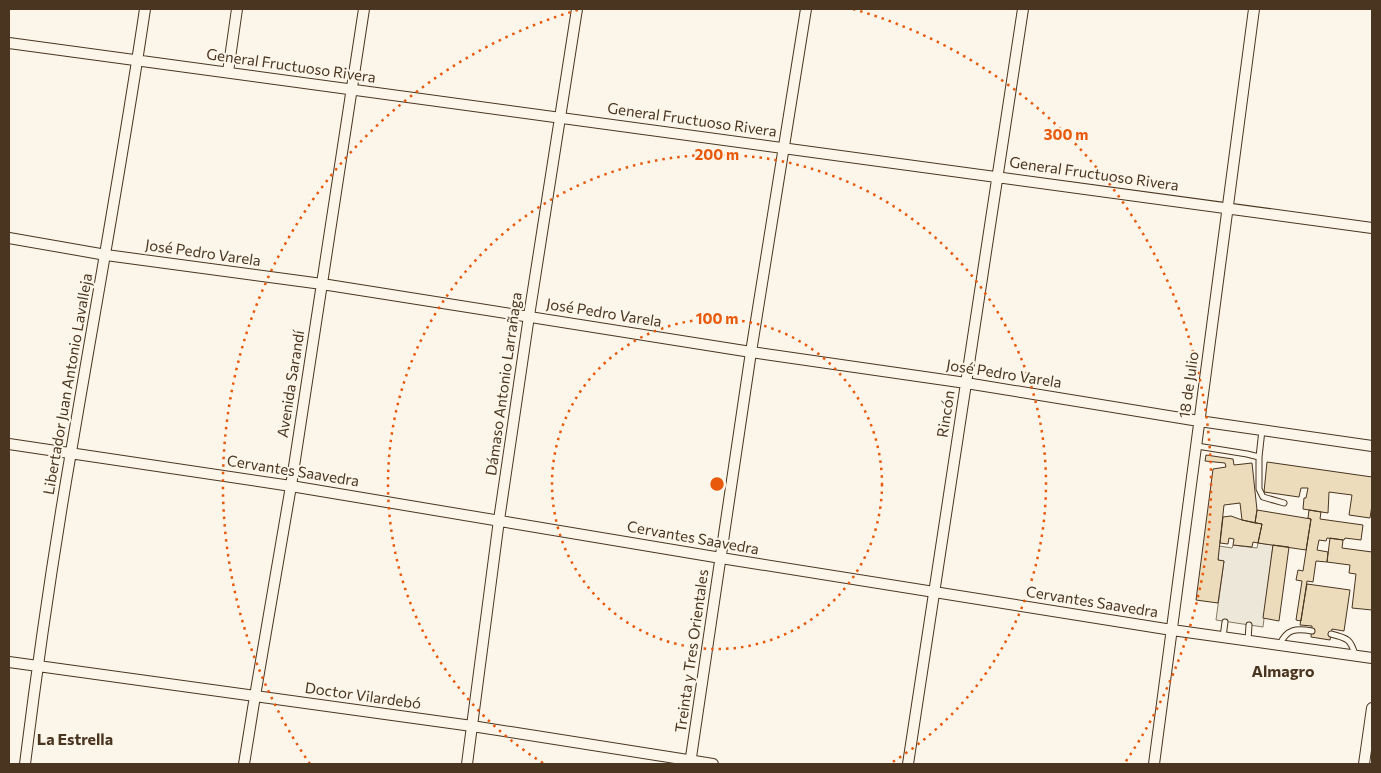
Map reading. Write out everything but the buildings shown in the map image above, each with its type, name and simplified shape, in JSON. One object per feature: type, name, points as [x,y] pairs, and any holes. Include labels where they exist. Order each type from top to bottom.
[{"type":"street","name":"Libertador Juan Antonio Lavalleja","points":[[25,764],[71,453],[106,255],[145,9]]},
{"type":"street","points":[[228,72],[237,9]]},
{"type":"street","name":"Avenida Sarandí","points":[[244,764],[290,486],[364,9]]},
{"type":"street","name":"Dámaso Antonio Larrañaga","points":[[466,764],[499,520],[577,9]]},
{"type":"street","name":"Treinta y Tres Orientales","points":[[691,763],[751,352],[806,9]]},
{"type":"street","name":"Rincón","points":[[908,764],[1023,9]]},
{"type":"street","name":"18 de Julio","points":[[1154,764],[1254,9]]},
{"type":"street","name":"General Fructuoso Rivera","points":[[9,43],[1372,228]]},
{"type":"street","name":"José Pedro Varela","points":[[9,238],[106,255],[322,284],[751,352],[966,383],[1199,421],[1372,446]]},
{"type":"street","name":"Cervantes Saavedra","points":[[9,444],[290,486],[721,558],[1172,630],[1372,658]]},
{"type":"street","name":"Doctor Vilardebó","points":[[9,662],[472,726],[691,763],[713,764]]},
{"type":"street","points":[[1364,764],[1372,708]]},
{"type":"lane","points":[[1262,430],[1259,457],[1259,489],[1263,497],[1284,503]]},
{"type":"lane","points":[[1196,446],[1259,457]]},
{"type":"lane","points":[[1224,637],[1225,622]]},
{"type":"lane","points":[[1248,640],[1249,625]]},
{"type":"lane","points":[[1280,644],[1283,638],[1293,630],[1312,631]]},
{"type":"lane","points":[[1331,634],[1351,643],[1355,655]]},
{"type":"shaded area","points":[[1258,543],[1273,545],[1263,627],[1216,620],[1224,561],[1218,560],[1219,546],[1232,548],[1233,545],[1257,548]]},
{"type":"district","name":"Almagro","points":[[1283,671]]},
{"type":"district","name":"La Estrella","points":[[75,739]]}]
